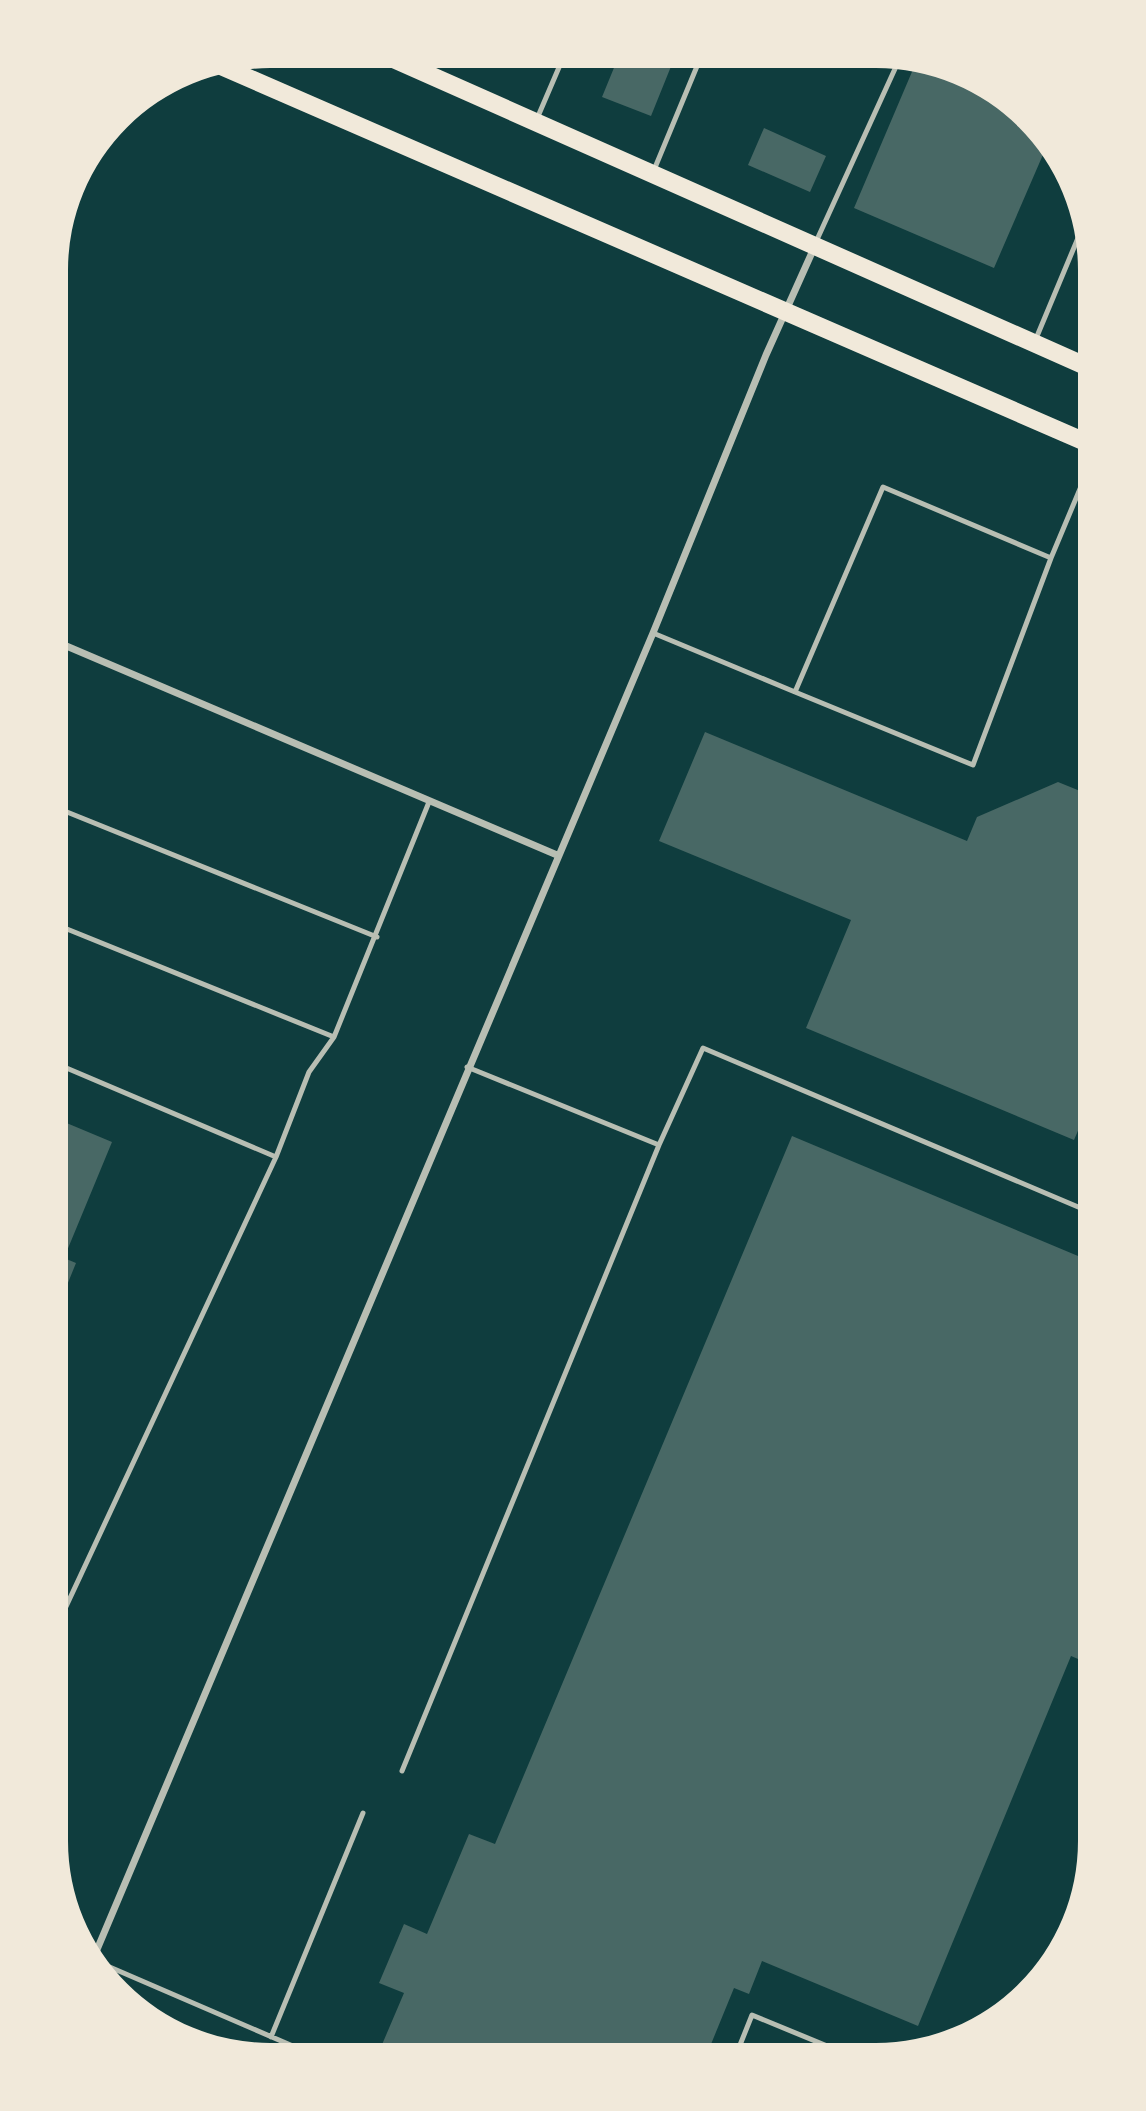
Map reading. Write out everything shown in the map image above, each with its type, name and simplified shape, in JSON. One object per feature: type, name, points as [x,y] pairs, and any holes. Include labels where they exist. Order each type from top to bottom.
[{"type":"main road","points":[[415,69],[1078,363]]},
{"type":"main road","points":[[234,72],[1078,439]]},
{"type":"street","points":[[98,1946],[814,247]]},
{"type":"street","points":[[68,647],[557,855]]},
{"type":"lane","points":[[652,176],[696,68]]},
{"type":"lane","points":[[535,124],[559,69]]},
{"type":"lane","points":[[814,247],[895,70]]},
{"type":"lane","points":[[1034,344],[1076,243]]},
{"type":"lane","points":[[795,692],[883,487],[1051,558]]},
{"type":"lane","points":[[653,633],[973,765],[1078,494]]},
{"type":"lane","points":[[68,1602],[276,1157],[309,1072],[334,1037],[377,937],[429,802]]},
{"type":"lane","points":[[68,812],[377,937]]},
{"type":"lane","points":[[68,929],[334,1037]]},
{"type":"lane","points":[[402,1771],[659,1145],[703,1048],[1077,1207]]},
{"type":"lane","points":[[467,1067],[659,1145]]},
{"type":"lane","points":[[68,1069],[276,1157]]},
{"type":"lane","points":[[271,2037],[363,1813]]},
{"type":"lane","points":[[114,1969],[285,2043]]},
{"type":"lane","points":[[741,2043],[752,2015],[820,2043]]},
{"type":"building","points":[[614,68],[670,68],[651,116],[602,97]]},
{"type":"building","points":[[912,72],[941,79],[988,102],[1009,118],[1042,156],[994,268],[854,208]]},
{"type":"building","points":[[764,128],[826,156],[810,192],[748,165]]},
{"type":"building","points":[[705,732],[967,841],[977,817],[1058,782],[1078,790],[1077,1132],[1074,1140],[806,1028],[851,920],[659,841]]},
{"type":"building","points":[[68,1124],[112,1142],[68,1248]]},
{"type":"building","points":[[792,1136],[1077,1256],[1077,1659],[1071,1656],[918,2026],[762,1961],[749,1994],[734,1988],[712,2043],[383,2043],[404,1993],[379,1983],[404,1924],[427,1934],[469,1834],[495,1844]]},
{"type":"building","points":[[68,1260],[76,1263],[68,1283]]}]
